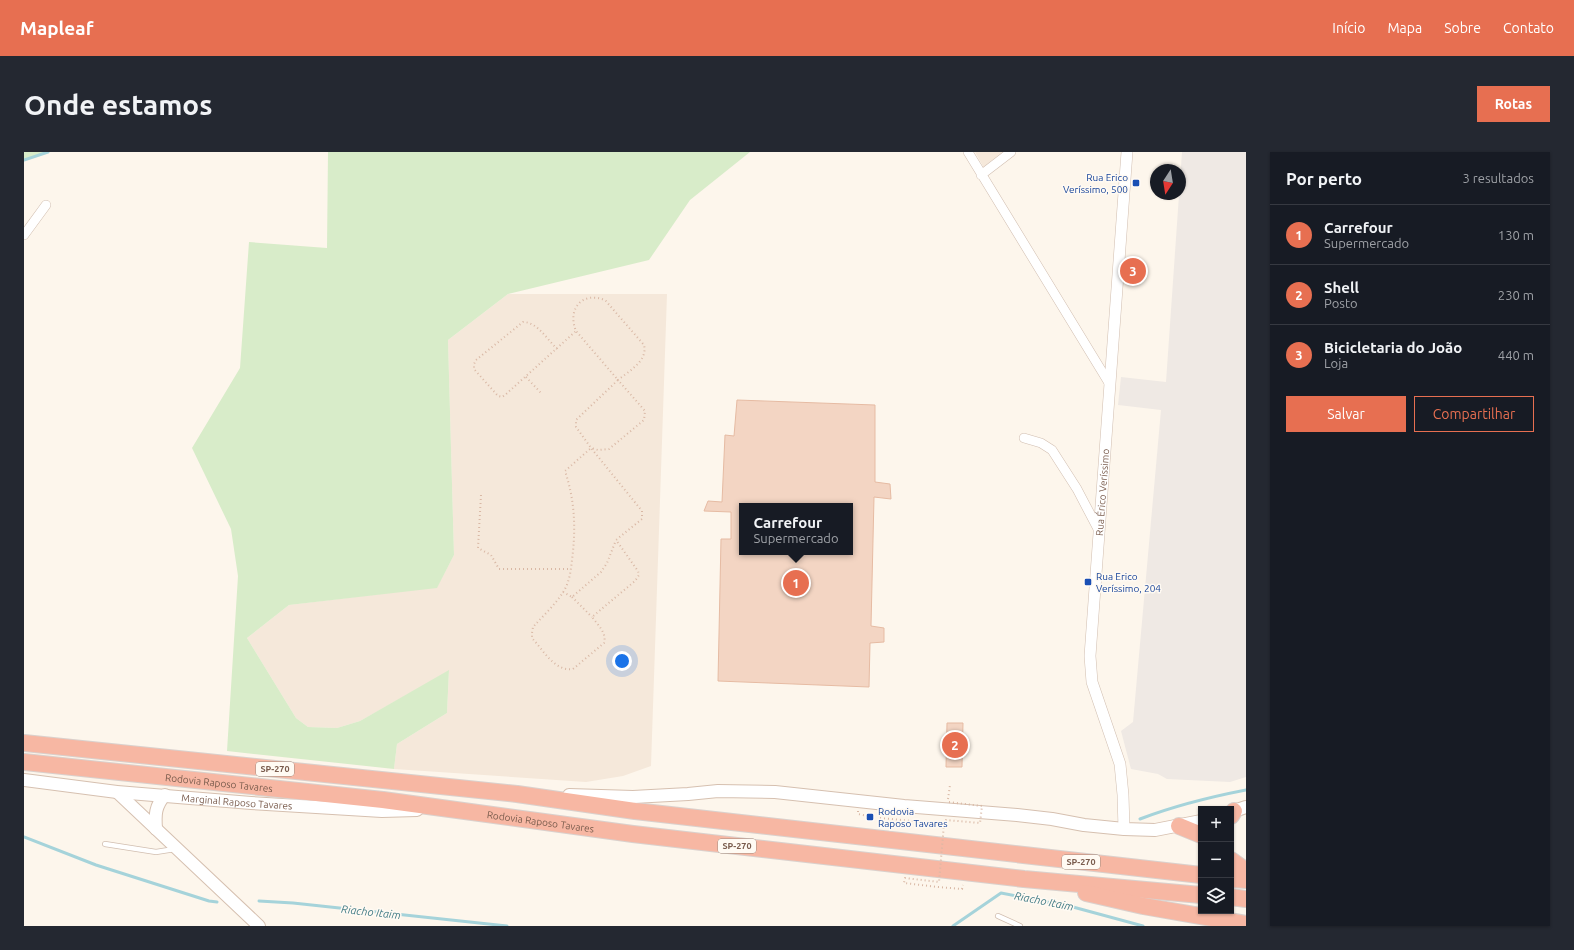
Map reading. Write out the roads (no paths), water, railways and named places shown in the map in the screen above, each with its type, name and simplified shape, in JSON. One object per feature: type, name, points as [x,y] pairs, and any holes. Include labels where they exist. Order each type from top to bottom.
[{"type":"highway","name":"Rodovia Raposo Tavares","points":[[27,743],[518,794],[635,812],[1198,875]]},
{"type":"highway","name":"Rodovia Raposo Tavares","points":[[24,762],[383,800],[633,834],[1024,879],[1198,895]]},
{"type":"highway","points":[[1179,826],[1198,834]]},
{"type":"highway","points":[[1234,862],[1246,871]]},
{"type":"highway","points":[[1024,879],[1143,906],[1246,924]]},
{"type":"highway","points":[[1234,879],[1246,880]]},
{"type":"highway","points":[[1234,897],[1246,899]]},
{"type":"main road","name":"Marginal Raposo Tavares","points":[[24,780],[117,792],[251,803],[382,811],[451,809]]},
{"type":"main road","points":[[518,794],[633,797],[718,791],[775,792],[904,806],[1052,818],[1084,825],[1124,829],[1155,830],[1198,822]]},
{"type":"main road","points":[[117,792],[259,926]]},
{"type":"main road","points":[[156,828],[156,807],[164,795]]},
{"type":"street","points":[[968,152],[1110,383]]},
{"type":"street","points":[[981,175],[1011,152]]},
{"type":"street","name":"Rua Érico Veríssimo","points":[[1124,829],[1120,764],[1092,682],[1090,656],[1098,529],[1127,152]]},
{"type":"street","points":[[24,235],[46,205]]},
{"type":"street","points":[[1024,438],[1041,443],[1052,450],[1077,489],[1098,529]]},
{"type":"lane","points":[[105,844],[156,852],[177,848]]},
{"type":"lane","points":[[998,916],[1020,926]]},
{"type":"waterway","points":[[24,160],[48,152]]},
{"type":"waterway","points":[[1140,819],[1192,802],[1246,790]]},
{"type":"waterway","name":"Riacho Itaim","points":[[24,837],[96,865],[209,901],[217,902]]},
{"type":"waterway","name":"Riacho Itaim","points":[[953,926],[1001,893],[1073,907],[1143,926]]},
{"type":"waterway","name":"Riacho Itaim","points":[[259,901],[293,903],[507,926]]},
{"type":"place","name":"Rua Erico Veríssimo, 500","points":[[1136,183]]},
{"type":"place","name":"Bicicletaria do João","points":[[1133,271]]},
{"type":"place","name":"Rua Erico Veríssimo, 204","points":[[1088,582]]},
{"type":"place","name":"Carrefour","points":[[796,583]]},
{"type":"place","name":"Shell","points":[[955,745]]},
{"type":"place","name":"Rodovia Raposo Tavares","points":[[870,817]]}]
